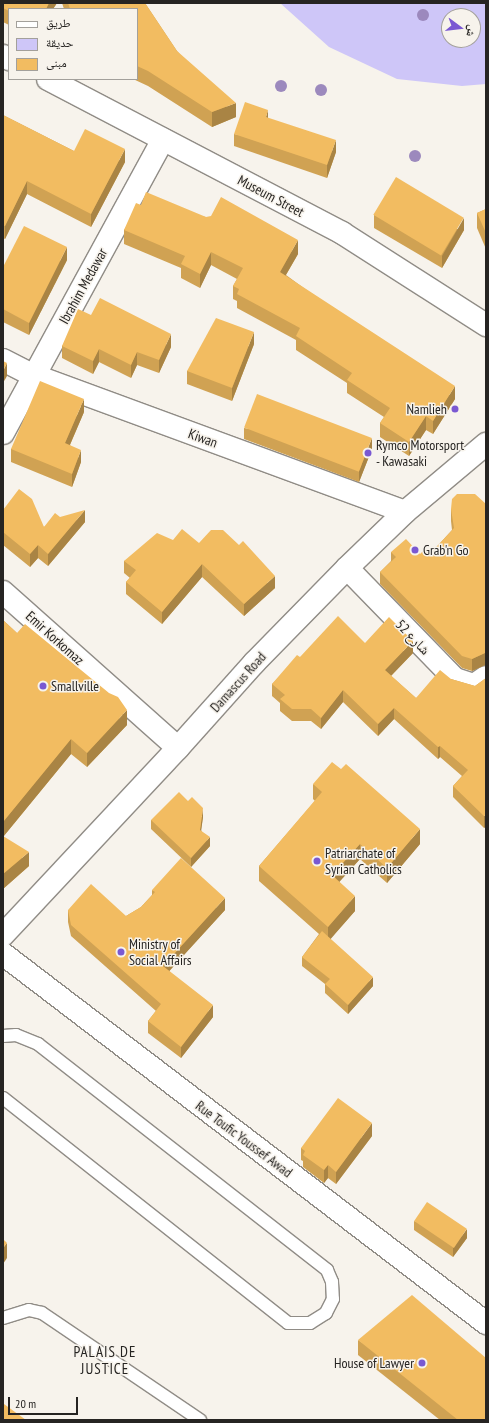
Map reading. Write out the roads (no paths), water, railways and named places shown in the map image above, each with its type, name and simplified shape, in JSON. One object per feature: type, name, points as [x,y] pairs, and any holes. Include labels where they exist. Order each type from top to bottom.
[{"type":"street","name":"Museum Street","points":[[50,80],[342,233],[486,326]]},
{"type":"street","name":"Ibrahim Medawar","points":[[3,433],[33,375],[163,140]]},
{"type":"street","name":"Kiwan","points":[[3,360],[33,375],[405,512]]},
{"type":"street","name":"Damascus Road","points":[[3,935],[178,748],[254,663],[347,568],[405,512],[485,447]]},
{"type":"street","name":"شارع 52","points":[[347,568],[455,679],[474,685],[486,677]]},
{"type":"street","name":"Emir Korkomaz","points":[[3,592],[178,748]]},
{"type":"street","name":"Rue Toufic Youssef Awad","points":[[3,954],[486,1323]]},
{"type":"lane","points":[[3,1036],[16,1035],[38,1044],[327,1270],[332,1282],[333,1299],[326,1313],[310,1323],[288,1323],[3,1098]]},
{"type":"lane","points":[[3,1318],[29,1310],[42,1313],[200,1420]]},
{"type":"place","name":"Namlieh","points":[[455,409]]},
{"type":"place","name":"Rymco Motorsport - Kawasaki","points":[[368,453]]},
{"type":"place","name":"Grab'n Go","points":[[415,550]]},
{"type":"place","name":"Smallville","points":[[43,686]]},
{"type":"place","name":"Patriarchate of Syrian Catholics","points":[[317,861]]},
{"type":"place","name":"Ministry of Social Affairs","points":[[121,952]]},
{"type":"place","name":"House of Lawyer","points":[[422,1363]]},
{"type":"district","name":"PALAIS DE JUSTICE","points":[[105,1360]]}]
